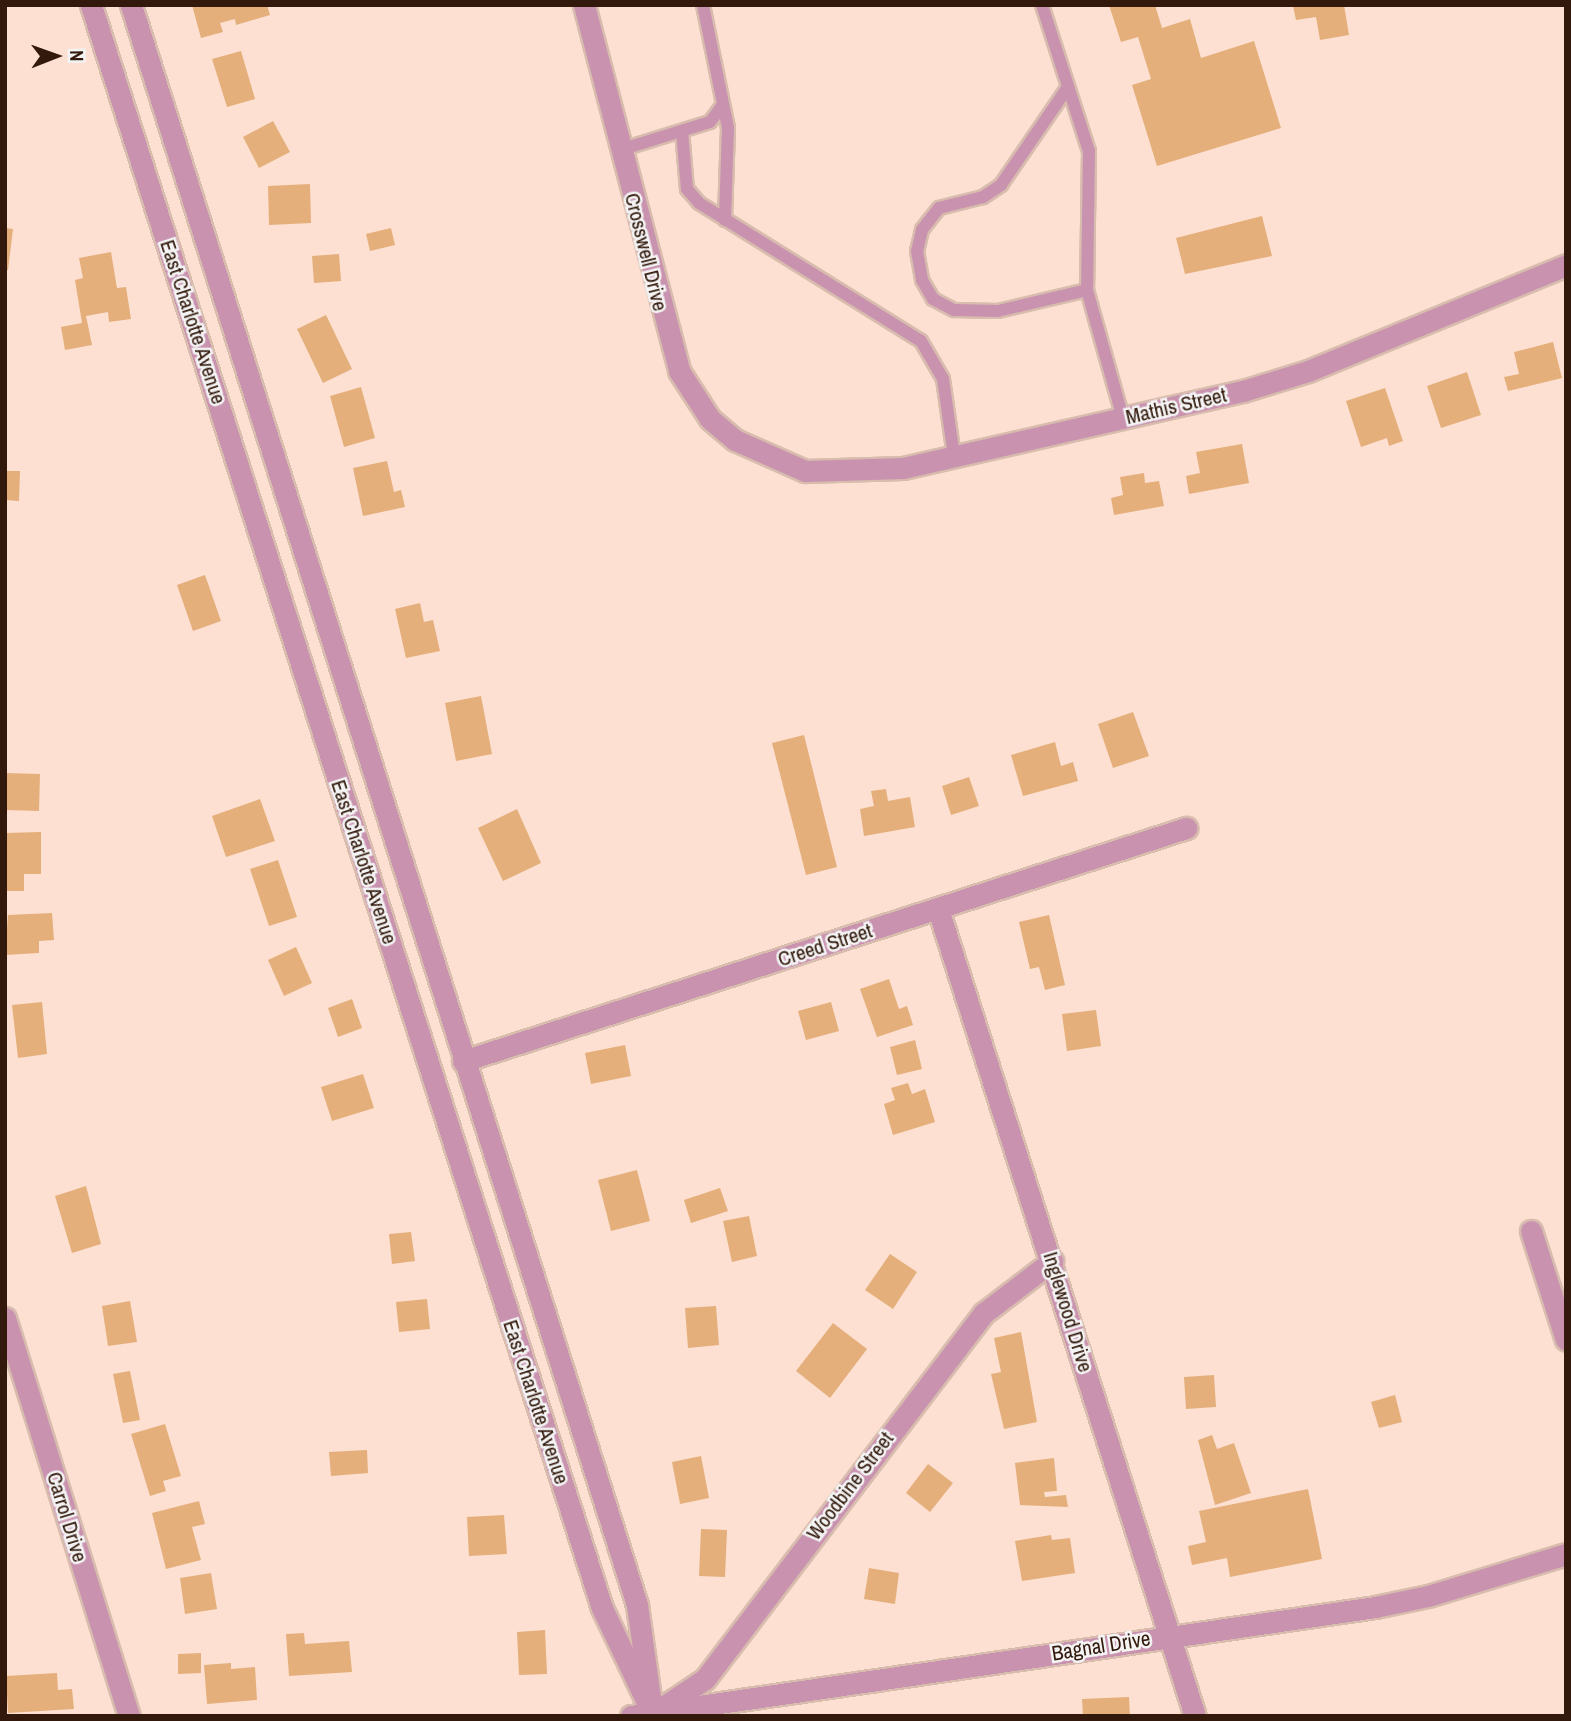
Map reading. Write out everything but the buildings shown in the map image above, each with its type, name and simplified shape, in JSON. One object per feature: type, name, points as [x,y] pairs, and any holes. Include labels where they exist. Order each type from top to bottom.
[{"type":"street","name":"East Charlotte Avenue","points":[[91,5],[601,1608],[645,1715]]},
{"type":"street","name":"East Charlotte Avenue","points":[[131,5],[637,1605],[645,1715]]},
{"type":"street","name":"Crosswell Drive","points":[[584,5],[679,371],[710,419],[770,459]]},
{"type":"street","name":"Mathis Street","points":[[770,459],[805,471],[860,473],[954,456],[1123,418],[1308,371],[1566,265]]},
{"type":"street","name":"Creed Street","points":[[463,1060],[1186,828]]},
{"type":"street","name":"Inglewood Drive","points":[[938,909],[1195,1716]]},
{"type":"street","points":[[1531,1231],[1566,1340]]},
{"type":"street","name":"Woodbine Street","points":[[645,1715],[705,1679],[984,1313],[1052,1261]]},
{"type":"street","name":"Carrol Drive","points":[[5,1318],[129,1716]]},
{"type":"street","name":"Bagnal Drive","points":[[645,1715],[1428,1596],[1566,1554]]},
{"type":"lane","points":[[703,5],[723,82],[723,105],[728,128],[725,220]]},
{"type":"lane","points":[[1042,5],[1089,151],[1087,290],[1123,418]]},
{"type":"lane","points":[[1068,87],[1001,185],[983,197],[939,208],[922,230],[917,251],[922,280],[933,299],[954,310],[998,311],[1087,290]]},
{"type":"lane","points":[[620,150],[710,122],[723,105]]},
{"type":"lane","points":[[682,131],[687,189],[725,220],[921,341],[943,379],[954,456]]}]
